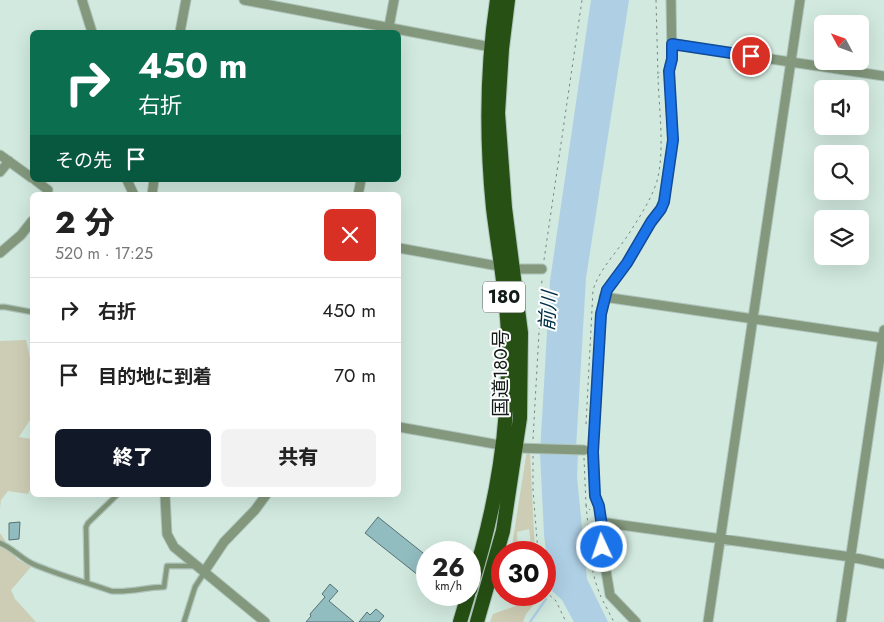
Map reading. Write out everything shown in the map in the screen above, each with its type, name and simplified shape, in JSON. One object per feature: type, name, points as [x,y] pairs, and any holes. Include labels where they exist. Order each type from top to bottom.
[{"type":"highway","name":"国道180号","points":[[496,0],[496,48]]},
{"type":"highway","name":"国道180号","points":[[477,622],[503,531],[510,447],[507,414],[507,268],[493,206],[487,110],[496,48],[508,0]]},
{"type":"highway","name":"国道180号","points":[[481,548],[497,486],[510,447]]},
{"type":"highway","points":[[460,622],[465,606]]},
{"type":"street","points":[[82,0],[91,30]]},
{"type":"street","points":[[180,30],[186,0]]},
{"type":"street","points":[[244,0],[388,30],[394,0]]},
{"type":"street","points":[[636,622],[610,595],[602,547],[604,540],[599,506],[595,496],[593,452],[597,357],[604,297],[664,202],[673,140],[669,71],[672,59],[671,0]]},
{"type":"street","points":[[708,622],[800,0]]},
{"type":"street","points":[[401,32],[496,48]]},
{"type":"street","points":[[672,44],[884,76]]},
{"type":"street","points":[[0,155],[30,176]]},
{"type":"street","points":[[0,172],[9,161]]},
{"type":"street","points":[[0,253],[21,235],[30,224]]},
{"type":"street","points":[[401,248],[485,265],[507,268],[542,268]]},
{"type":"street","points":[[604,297],[753,319],[884,335],[841,622]]},
{"type":"street","points":[[401,427],[510,447],[583,450]]},
{"type":"street","points":[[166,497],[167,534],[174,548],[265,622]]},
{"type":"street","points":[[204,572],[224,542],[255,510],[265,497]]},
{"type":"street","points":[[600,522],[851,557],[884,564]]},
{"type":"lane","points":[[0,308],[4,306],[30,312]]},
{"type":"lane","points":[[87,582],[86,527],[115,497]]},
{"type":"lane","points":[[0,544],[12,548],[21,558],[33,564],[111,591],[122,592],[152,587],[164,588],[167,566],[194,568],[196,566]]},
{"type":"lane","points":[[184,622],[196,586],[204,572]]},
{"type":"path","points":[[537,541],[533,490],[542,268],[582,0]]},
{"type":"path","points":[[585,431],[593,290],[597,279],[617,253],[648,202],[657,180],[661,142],[656,0]]},
{"type":"path","points":[[658,77],[662,69]]},
{"type":"path","points":[[586,505],[596,584],[614,622]]},
{"type":"path","points":[[590,546],[600,522]]},
{"type":"path","points":[[556,601],[566,622]]},
{"type":"green space","points":[[26,340],[30,357],[30,420],[19,437],[30,439],[30,490],[28,494],[8,491],[1,500],[0,508],[0,341]]},
{"type":"green space","points":[[527,450],[530,452],[534,541],[531,541],[529,529],[517,532],[517,541],[513,541]]},
{"type":"green space","points":[[0,533],[17,559],[31,567],[11,590],[15,599],[36,622],[0,622]]},
{"type":"green space","points":[[516,606],[533,606],[526,614],[523,622],[490,622],[493,614]]},
{"type":"water","points":[[591,0],[629,0],[586,278],[576,448],[578,452],[577,477],[587,579],[608,622],[574,622],[562,600],[556,594],[556,541],[545,541],[540,453],[550,281]]},
{"type":"building","points":[[378,517],[416,547],[416,573],[365,533]]},
{"type":"building","points":[[20,522],[19,539],[9,540],[9,523]]},
{"type":"building","points":[[330,584],[338,591],[329,601],[354,622],[306,622],[311,616],[310,614],[325,597],[322,594]]},
{"type":"building","points":[[376,609],[384,616],[379,622],[359,622],[367,612],[370,615]]},
{"type":"waterway","points":[[530,622],[541,606]]},
{"type":"route","points":[[602,547],[604,540],[599,506],[595,496],[593,452],[597,357],[601,314],[607,290],[627,263],[664,202],[673,140],[669,71],[672,59],[672,44],[751,56]]},
{"type":"water label","name":"前川","points":[[548,311]]}]
